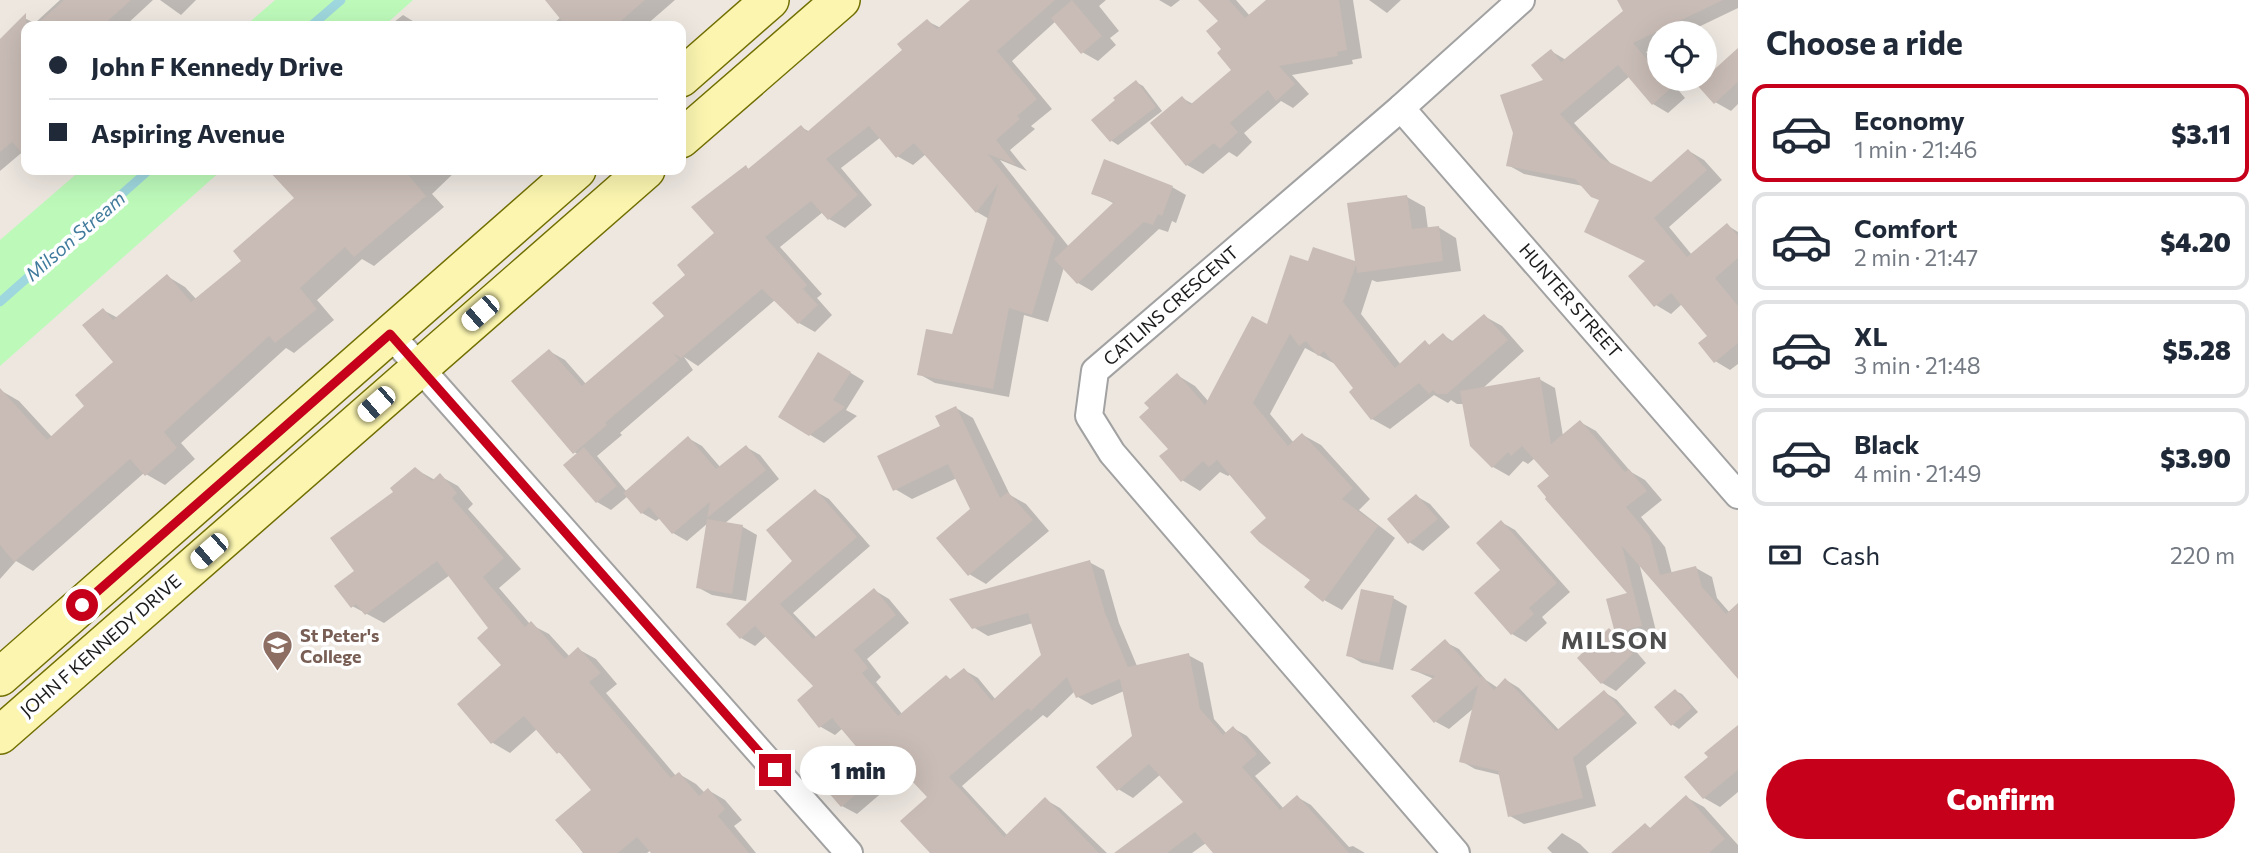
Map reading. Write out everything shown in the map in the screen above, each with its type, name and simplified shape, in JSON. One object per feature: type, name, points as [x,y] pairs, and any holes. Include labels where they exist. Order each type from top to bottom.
[{"type":"main road","points":[[686,74],[770,0]]},
{"type":"main road","points":[[686,135],[841,0]]},
{"type":"main road","points":[[0,677],[571,175]]},
{"type":"main road","name":"JOHN F KENNEDY DRIVE","points":[[0,736],[640,175]]},
{"type":"street","name":"CATLINS CRESCENT","points":[[1456,853],[1112,453],[1089,416],[1095,371],[1401,108],[1521,0]]},
{"type":"street","name":"HUNTER STREET","points":[[1401,108],[1738,495]]},
{"type":"street","points":[[390,334],[849,853]]},
{"type":"green space","points":[[275,0],[413,0],[390,21],[251,21]]},
{"type":"green space","points":[[75,175],[216,175],[0,366],[0,240]]},
{"type":"building","points":[[64,0],[131,0],[108,21],[41,21]]},
{"type":"building","points":[[545,0],[645,0],[621,21],[562,21]]},
{"type":"building","points":[[970,0],[1055,0],[997,51],[1037,99],[1017,116],[1020,119],[996,140],[1016,165],[988,154],[1055,238],[1032,315],[1009,308],[993,389],[917,375],[926,329],[952,334],[998,184],[976,213],[914,143],[896,158],[869,126],[826,159],[858,195],[828,220],[811,201],[765,237],[807,285],[803,289],[818,305],[798,324],[762,289],[681,358],[673,353],[679,360],[573,454],[511,381],[549,349],[582,386],[664,316],[652,303],[685,275],[677,265],[714,233],[691,207],[746,165],[748,169],[801,125],[807,132],[902,50],[897,44],[927,19],[937,29]]},
{"type":"building","points":[[1072,0],[1102,36],[1081,54],[1051,18]]},
{"type":"building","points":[[1198,0],[1229,0],[1245,18],[1266,0],[1339,0],[1347,50],[1337,52],[1338,56],[1279,66],[1295,84],[1276,101],[1268,90],[1230,123],[1238,132],[1220,149],[1214,143],[1186,166],[1150,123],[1182,96],[1190,105],[1231,70],[1217,53],[1221,49],[1206,31],[1218,21]]},
{"type":"building","points":[[1617,0],[1723,0],[1679,21],[1647,21],[1647,36],[1633,43],[1647,60],[1647,91],[1668,91],[1652,105],[1618,65],[1560,114],[1600,158],[1651,182],[1688,149],[1707,170],[1654,218],[1687,257],[1727,223],[1738,236],[1738,258],[1715,278],[1738,306],[1738,343],[1714,363],[1698,343],[1707,336],[1671,293],[1654,307],[1628,276],[1645,261],[1584,232],[1599,200],[1591,197],[1575,179],[1506,166],[1513,133],[1500,95],[1543,80],[1531,65],[1551,49],[1561,62],[1623,11]]},
{"type":"building","points":[[26,13],[26,21],[21,21],[21,152],[12,142],[0,152],[0,39]]},
{"type":"building","points":[[1738,48],[1738,82],[1714,104],[1702,91],[1717,91],[1717,67]]},
{"type":"building","points":[[1136,80],[1156,107],[1110,142],[1091,120]]},
{"type":"building","points":[[1104,159],[1173,186],[1162,216],[1158,214],[1153,225],[1144,222],[1077,284],[1054,259],[1114,202],[1091,194]]},
{"type":"building","points":[[273,175],[408,175],[426,196],[354,257],[345,247],[300,288],[317,309],[275,343],[269,336],[164,432],[177,448],[145,476],[130,459],[14,562],[0,545],[0,388],[47,440],[84,406],[75,395],[113,362],[82,325],[103,308],[113,320],[167,274],[191,302],[241,261],[233,251],[294,198]]},
{"type":"building","points":[[1407,195],[1412,229],[1439,226],[1443,261],[1357,273],[1356,265],[1343,302],[1395,368],[1425,340],[1429,345],[1443,333],[1451,342],[1484,314],[1508,340],[1447,394],[1437,394],[1433,390],[1429,394],[1419,383],[1371,420],[1349,392],[1353,388],[1324,351],[1318,356],[1306,341],[1299,346],[1290,334],[1253,403],[1288,446],[1302,433],[1353,488],[1342,499],[1378,526],[1323,602],[1304,587],[1310,580],[1259,542],[1250,532],[1266,518],[1217,460],[1209,467],[1203,461],[1181,482],[1159,456],[1168,449],[1139,417],[1149,408],[1144,403],[1177,373],[1205,405],[1252,316],[1267,324],[1290,255],[1308,261],[1313,247],[1355,261],[1347,203]]},
{"type":"building","points":[[818,352],[851,372],[833,400],[845,407],[809,436],[778,417]]},
{"type":"building","points":[[1540,377],[1551,444],[1580,420],[1625,472],[1629,469],[1647,491],[1626,507],[1650,536],[1660,575],[1696,566],[1702,587],[1726,614],[1738,603],[1738,679],[1622,546],[1642,626],[1615,633],[1606,599],[1627,593],[1545,499],[1537,486],[1549,476],[1522,446],[1511,456],[1508,452],[1492,468],[1470,446],[1460,391]]},
{"type":"building","points":[[956,406],[1000,498],[1008,492],[1033,520],[968,576],[936,538],[970,509],[948,464],[893,491],[877,456],[940,426],[935,416]]},
{"type":"building","points":[[688,436],[716,469],[746,445],[766,470],[707,518],[710,502],[672,534],[649,507],[641,514],[623,493]]},
{"type":"building","points":[[584,447],[617,486],[596,503],[563,465]]},
{"type":"building","points":[[415,467],[432,481],[440,473],[457,493],[452,498],[504,558],[483,577],[525,627],[531,621],[565,659],[578,647],[601,673],[589,682],[671,778],[679,772],[699,796],[708,788],[725,809],[718,816],[749,853],[651,853],[637,837],[618,853],[584,853],[555,820],[591,790],[559,752],[557,754],[524,716],[491,744],[457,704],[501,665],[477,638],[488,628],[437,561],[365,615],[356,604],[351,608],[334,586],[354,571],[330,538],[393,492],[390,488]]},
{"type":"building","points":[[815,489],[857,537],[780,604],[813,639],[874,588],[896,615],[854,650],[868,668],[862,673],[898,716],[946,675],[950,679],[964,668],[992,701],[1041,655],[1028,613],[972,629],[949,599],[1090,560],[1105,613],[1128,667],[1189,653],[1200,709],[1223,735],[1233,726],[1257,754],[1242,767],[1280,810],[1297,795],[1349,853],[1213,853],[1195,832],[1167,853],[1114,853],[1183,802],[1149,764],[1117,791],[1096,767],[1132,736],[1120,679],[1076,698],[1067,677],[1031,711],[1028,708],[949,777],[1004,837],[1045,797],[1099,853],[930,853],[900,821],[927,797],[894,762],[841,807],[827,791],[865,757],[832,718],[819,728],[797,700],[813,686],[755,626],[740,639],[726,624],[792,561],[766,530]]},
{"type":"building","points":[[1416,494],[1438,519],[1408,544],[1387,519]]},
{"type":"building","points":[[707,519],[743,525],[732,594],[696,588]]},
{"type":"building","points":[[1501,520],[1557,583],[1529,608],[1534,614],[1511,635],[1474,593],[1500,570],[1476,543]]},
{"type":"building","points":[[1361,589],[1394,596],[1379,663],[1346,656]]},
{"type":"building","points":[[1609,628],[1633,654],[1601,684],[1577,658]]},
{"type":"building","points":[[1445,639],[1494,690],[1505,678],[1556,731],[1604,690],[1625,714],[1573,758],[1583,798],[1508,817],[1498,771],[1459,762],[1478,685],[1434,723],[1411,696],[1435,676],[1410,670]]},
{"type":"building","points":[[1675,689],[1692,708],[1671,726],[1654,707]]},
{"type":"building","points":[[1738,725],[1738,770],[1703,799],[1684,777],[1708,757],[1704,753]]},
{"type":"building","points":[[1686,795],[1725,839],[1709,853],[1611,853],[1645,823],[1650,828]]},
{"type":"waterway","name":"Milson Stream","points":[[317,21],[341,0]]},
{"type":"waterway","name":"Milson Stream","points":[[0,302],[143,175]]},
{"type":"place","name":"St Peter's College","points":[[277,673]]},
{"type":"district","name":"MILSON","points":[[1615,641]]},
{"type":"route","points":[[82,605],[390,334],[775,770]]}]
